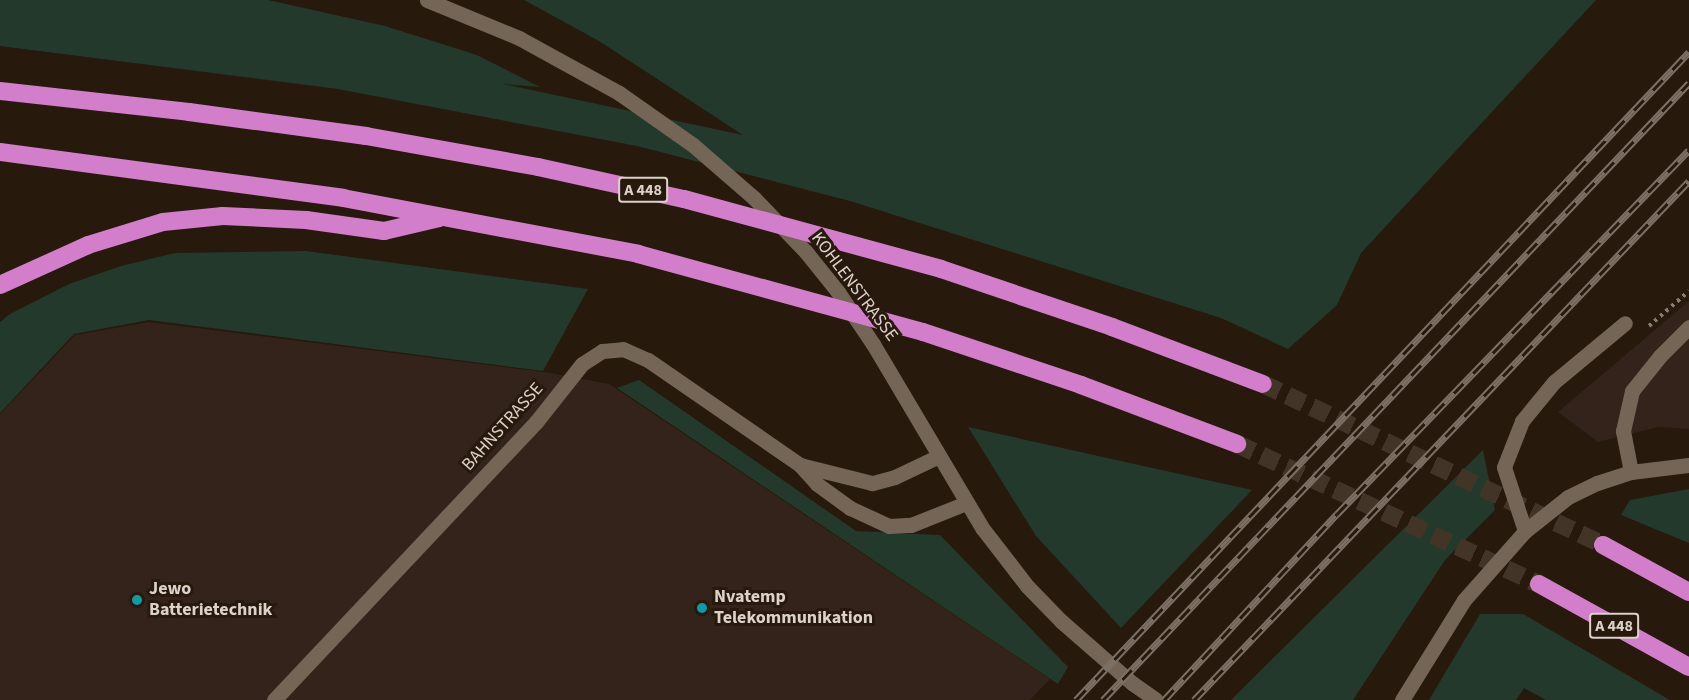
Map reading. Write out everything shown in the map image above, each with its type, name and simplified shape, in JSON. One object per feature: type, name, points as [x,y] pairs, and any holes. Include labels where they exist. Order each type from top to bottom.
[{"type":"highway","name":"A 448","points":[[0,92],[189,112],[366,136],[538,167],[684,199],[941,269],[1112,327],[1263,384]]},
{"type":"highway","points":[[0,152],[332,196],[448,216],[638,254],[923,332],[1081,385],[1237,444]]},
{"type":"highway","points":[[0,285],[88,245],[163,222],[223,216],[306,220],[384,231],[448,216]]},
{"type":"highway","points":[[1604,545],[1689,592]]},
{"type":"highway","name":"A 448","points":[[1539,584],[1689,667]]},
{"type":"street","name":"KOHLENSTRASSE","points":[[427,0],[519,38],[619,93],[728,175],[806,252],[856,318],[983,529],[1027,586],[1070,629],[1132,683],[1156,700]]},
{"type":"street","points":[[1525,531],[1504,468],[1522,421],[1554,382],[1625,323]]},
{"type":"street","points":[[1631,472],[1623,431],[1632,391],[1660,356],[1689,327]]},
{"type":"street","name":"BAHNSTRASSE","points":[[284,697],[536,422],[582,364],[602,351],[623,349],[648,360],[800,465],[817,484],[850,508],[889,526],[911,525],[966,502]]},
{"type":"street","name":"BAHNSTRASSE","points":[[800,465],[872,483],[895,477],[939,456]]},
{"type":"street","points":[[1402,700],[1464,600],[1525,531],[1568,497],[1631,472],[1689,465]]},
{"type":"path","points":[[1625,323],[1647,327],[1689,291]]},
{"type":"shaded area","points":[[1689,301],[1689,429],[1658,427],[1598,442],[1558,412]]},
{"type":"shaded area","points":[[149,322],[551,373],[609,384],[1050,679],[1030,700],[0,700],[0,414],[75,335]]},
{"type":"green space","points":[[0,0],[268,0],[385,26],[477,55],[540,87],[503,84],[743,135],[599,41],[524,0],[1596,0],[1361,253],[1337,305],[1288,349],[1221,318],[850,201],[637,146],[338,89],[0,46]]},
{"type":"green space","points":[[306,251],[588,289],[543,371],[149,320],[74,334],[0,413],[0,322],[10,314],[69,284],[121,266],[175,253]]},
{"type":"green space","points":[[639,380],[856,531],[940,535],[1068,667],[1058,684],[617,388]]},
{"type":"green space","points":[[968,427],[1252,490],[1121,628],[1036,536]]},
{"type":"green space","points":[[1483,450],[1495,510],[1445,560],[1353,700],[1231,700]]},
{"type":"green space","points":[[1689,489],[1689,543],[1621,515],[1630,500]]},
{"type":"green space","points":[[1480,614],[1523,614],[1670,700],[1546,700],[1524,688],[1516,700],[1429,700]]},
{"type":"tunnel","points":[[1263,384],[1603,545]]},
{"type":"tunnel","points":[[1237,444],[1539,584]]},
{"type":"railway","points":[[1076,700],[1689,52]]},
{"type":"railway","points":[[1103,700],[1689,83]]},
{"type":"railway","points":[[1164,700],[1337,514],[1689,150]]},
{"type":"railway","points":[[1194,700],[1689,181]]},
{"type":"place","name":"Jewo Batterietechnik","points":[[137,600]]},
{"type":"place","name":"Nvatemp Telekommunikation","points":[[702,608]]}]
